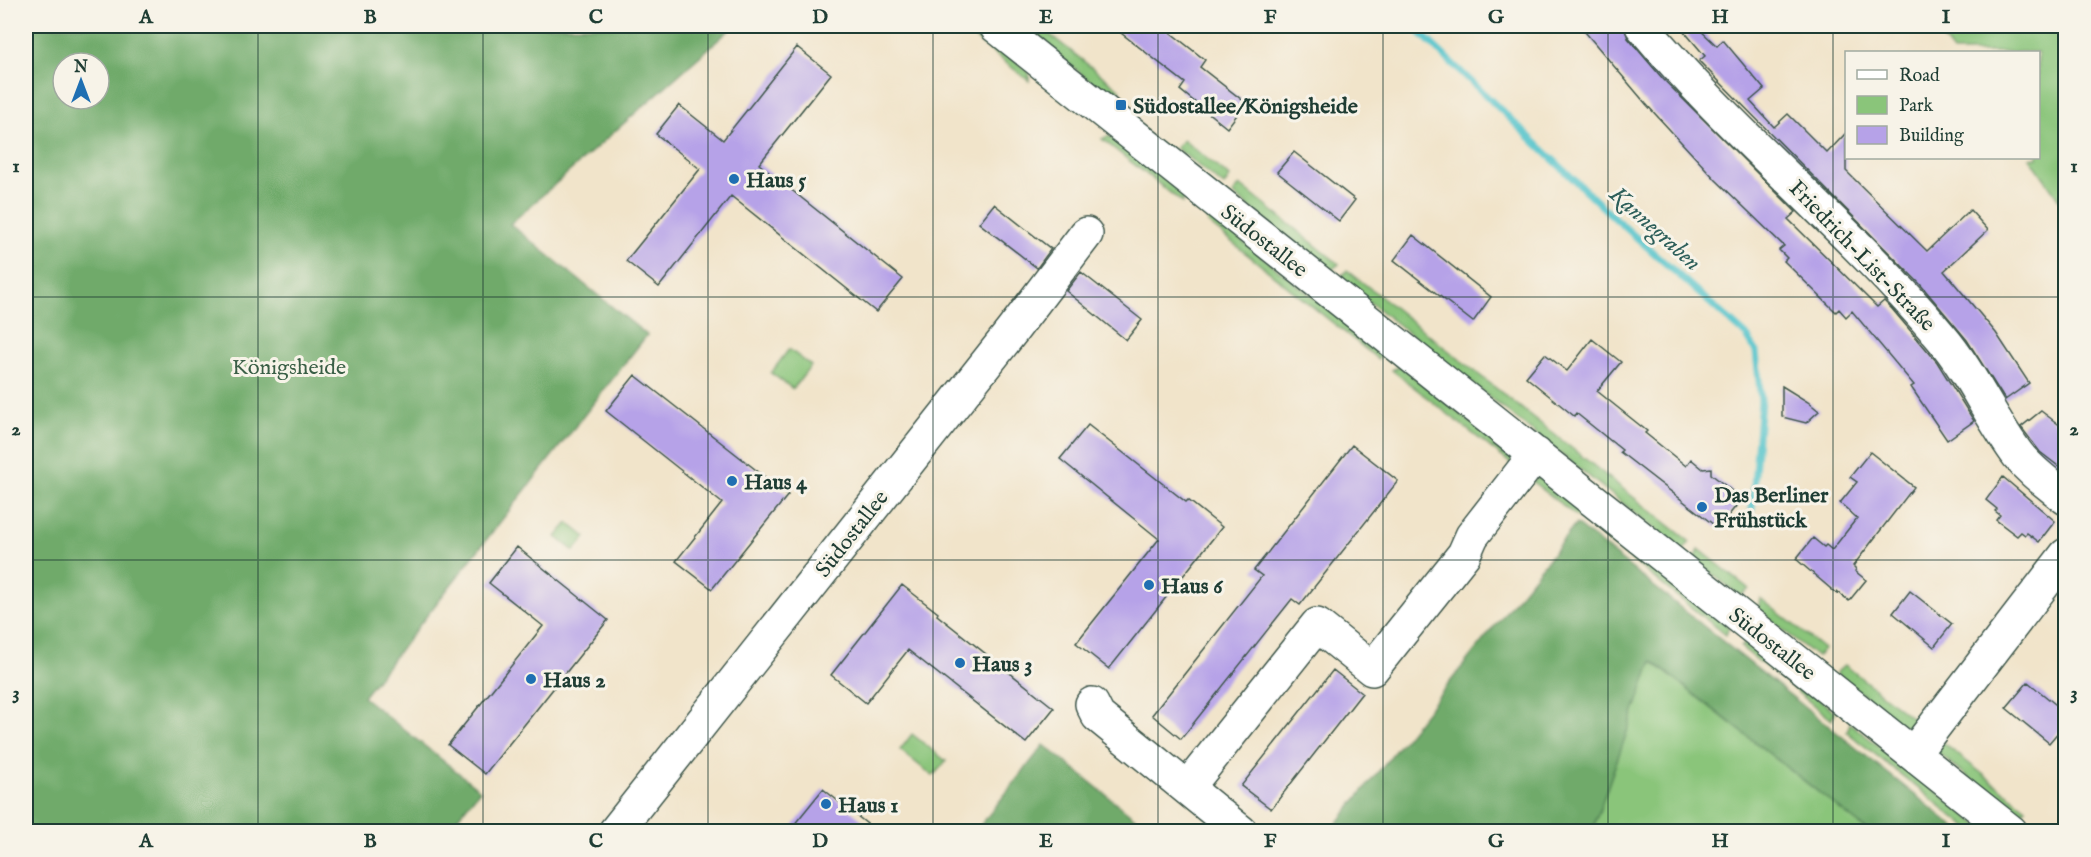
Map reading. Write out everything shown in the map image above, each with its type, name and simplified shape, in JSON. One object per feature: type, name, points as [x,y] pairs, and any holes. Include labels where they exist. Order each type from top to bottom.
[{"type":"street","name":"Südostallee","points":[[996,26],[2011,831]]},
{"type":"street","name":"Friedrich-List-Straße","points":[[1642,26],[1674,64],[1863,253],[1943,338],[2018,455],[2066,498]]},
{"type":"street","name":"Südostallee","points":[[615,831],[998,349],[1086,234]]},
{"type":"street","points":[[1187,788],[1317,625],[1372,669],[1464,554],[1472,536],[1536,454]]},
{"type":"street","points":[[1912,754],[2066,555]]},
{"type":"street","points":[[1092,704],[1098,716],[1241,831]]},
{"type":"green space","name":"Königsheide","points":[[26,26],[734,26],[510,224],[647,335],[363,697],[480,790],[447,831],[26,831]]},
{"type":"green space","points":[[959,26],[971,26],[1029,72],[1029,81]]},
{"type":"green space","points":[[1021,26],[1039,26],[1120,90],[1113,99]]},
{"type":"green space","points":[[1933,26],[2065,26],[2065,208],[2031,159],[2040,159],[2040,51],[1952,51]]},
{"type":"green space","points":[[1109,136],[1184,195],[1183,203],[1102,139]]},
{"type":"green space","points":[[1183,140],[1230,177],[1224,186],[1176,148]]},
{"type":"green space","points":[[1240,185],[1339,264],[1330,271],[1233,194]]},
{"type":"green space","points":[[1208,214],[1383,353],[1378,359],[1208,223]]},
{"type":"green space","points":[[1347,270],[1690,542],[1683,551],[1343,281],[1343,275]]},
{"type":"green space","points":[[789,349],[811,366],[793,389],[771,373]]},
{"type":"green space","points":[[1400,366],[1515,458],[1514,466],[1392,370]]},
{"type":"green space","points":[[1539,477],[1729,627],[1726,635],[1532,481]]},
{"type":"green space","points":[[568,523],[586,537],[574,551],[556,537]]},
{"type":"green space","points":[[1576,524],[1960,831],[1868,831],[1652,661],[1592,831],[1331,831]]},
{"type":"green space","points":[[1699,549],[1749,589],[1740,596],[1695,560]]},
{"type":"green space","points":[[1760,598],[1824,649],[1817,657],[1758,610]]},
{"type":"green space","points":[[1747,642],[1834,711],[1832,720],[1741,647]]},
{"type":"green space","points":[[1651,661],[1868,831],[1592,832]]},
{"type":"green space","points":[[1845,665],[1922,726],[1912,730],[1907,729],[1836,673]]},
{"type":"green space","points":[[1850,723],[1986,831],[1972,831],[1847,732]]},
{"type":"green space","points":[[912,734],[946,761],[933,776],[900,750]]},
{"type":"green space","points":[[1938,739],[2026,808],[2018,817],[1938,753]]},
{"type":"green space","points":[[1044,745],[1053,752],[1151,831],[976,831]]},
{"type":"building","points":[[1112,26],[1162,26],[1205,60],[1200,67],[1246,103],[1227,128],[1180,90],[1185,83]]},
{"type":"building","points":[[1580,26],[1624,26],[1628,38],[1663,79],[1796,212],[1788,219],[1877,307],[1884,301],[1892,309],[1937,362],[1974,421],[1947,440],[1911,387],[1914,385],[1852,311],[1846,317],[1839,309],[1836,312],[1784,261],[1787,258],[1779,250],[1784,246],[1716,180],[1646,104]]},
{"type":"building","points":[[1687,26],[1696,26],[1717,46],[1723,40],[1764,89],[1750,101],[1774,127],[1788,114],[1827,153],[1845,134],[1846,171],[1927,251],[1970,210],[1988,230],[1944,271],[1996,333],[2029,383],[2005,400],[1967,340],[1920,284],[1699,61],[1705,56],[1683,30]]},
{"type":"building","name":"Haus 5","points":[[797,47],[831,74],[759,164],[903,279],[876,312],[731,196],[659,287],[626,261],[700,169],[656,134],[679,105],[723,140]]},
{"type":"building","points":[[1294,152],[1355,200],[1339,221],[1277,172]]},
{"type":"building","points":[[994,204],[1051,249],[1037,268],[979,223]]},
{"type":"building","points":[[1413,235],[1491,297],[1473,322],[1394,260]]},
{"type":"building","points":[[1081,272],[1142,320],[1126,340],[1066,291]]},
{"type":"building","points":[[1592,339],[1621,362],[1597,391],[1686,466],[1691,459],[1703,469],[1711,468],[1711,474],[1732,491],[1727,497],[1737,505],[1718,528],[1620,452],[1622,450],[1576,413],[1574,416],[1526,377],[1545,354],[1567,371]]},
{"type":"building","name":"Haus 4","points":[[635,375],[788,495],[712,589],[676,561],[722,503],[606,411]]},
{"type":"building","points":[[1782,386],[1819,411],[1806,423],[1782,417]]},
{"type":"building","points":[[2041,411],[2066,430],[2066,472],[2040,452],[2021,427]]},
{"type":"building","name":"Haus 6","points":[[1088,425],[1186,502],[1188,500],[1222,527],[1109,669],[1076,643],[1159,539],[1060,459]]},
{"type":"building","points":[[1352,445],[1398,481],[1300,605],[1292,599],[1181,739],[1152,715],[1262,576],[1254,570]]},
{"type":"building","points":[[1870,452],[1914,487],[1853,566],[1855,571],[1866,580],[1849,601],[1838,592],[1837,594],[1796,559],[1813,538],[1832,550],[1857,518],[1840,503],[1857,482],[1850,477]]},
{"type":"building","points":[[2003,477],[2055,521],[2039,542],[2027,533],[2025,535],[2021,532],[2017,536],[1996,520],[2000,515],[1995,511],[1997,509],[1986,500]]},
{"type":"building","name":"Haus 2","points":[[517,547],[608,620],[485,774],[448,745],[543,626],[489,583]]},
{"type":"building","name":"Haus 3","points":[[902,585],[1054,708],[1026,743],[908,650],[866,703],[831,675]]},
{"type":"building","points":[[1910,591],[1952,624],[1934,647],[1893,613]]},
{"type":"building","points":[[1333,670],[1362,693],[1271,809],[1241,786]]},
{"type":"building","points":[[2028,682],[2066,713],[2066,723],[2049,743],[2006,708]]},
{"type":"building","name":"Haus 1","points":[[823,789],[876,831],[789,831]]},
{"type":"waterway","name":"Kannegraben","points":[[1413,26],[1609,213],[1747,336],[1756,351],[1761,401],[1752,509]]},
{"type":"place","name":"Südostallee/Königsheide","points":[[1121,105]]},
{"type":"place","name":"Haus 5","points":[[734,179]]},
{"type":"place","name":"Haus 4","points":[[732,481]]},
{"type":"place","name":"Das Berliner Frühstück","points":[[1702,507]]},
{"type":"place","name":"Haus 6","points":[[1149,585]]},
{"type":"place","name":"Haus 3","points":[[960,663]]},
{"type":"place","name":"Haus 2","points":[[531,679]]},
{"type":"place","name":"Haus 1","points":[[826,804]]}]
